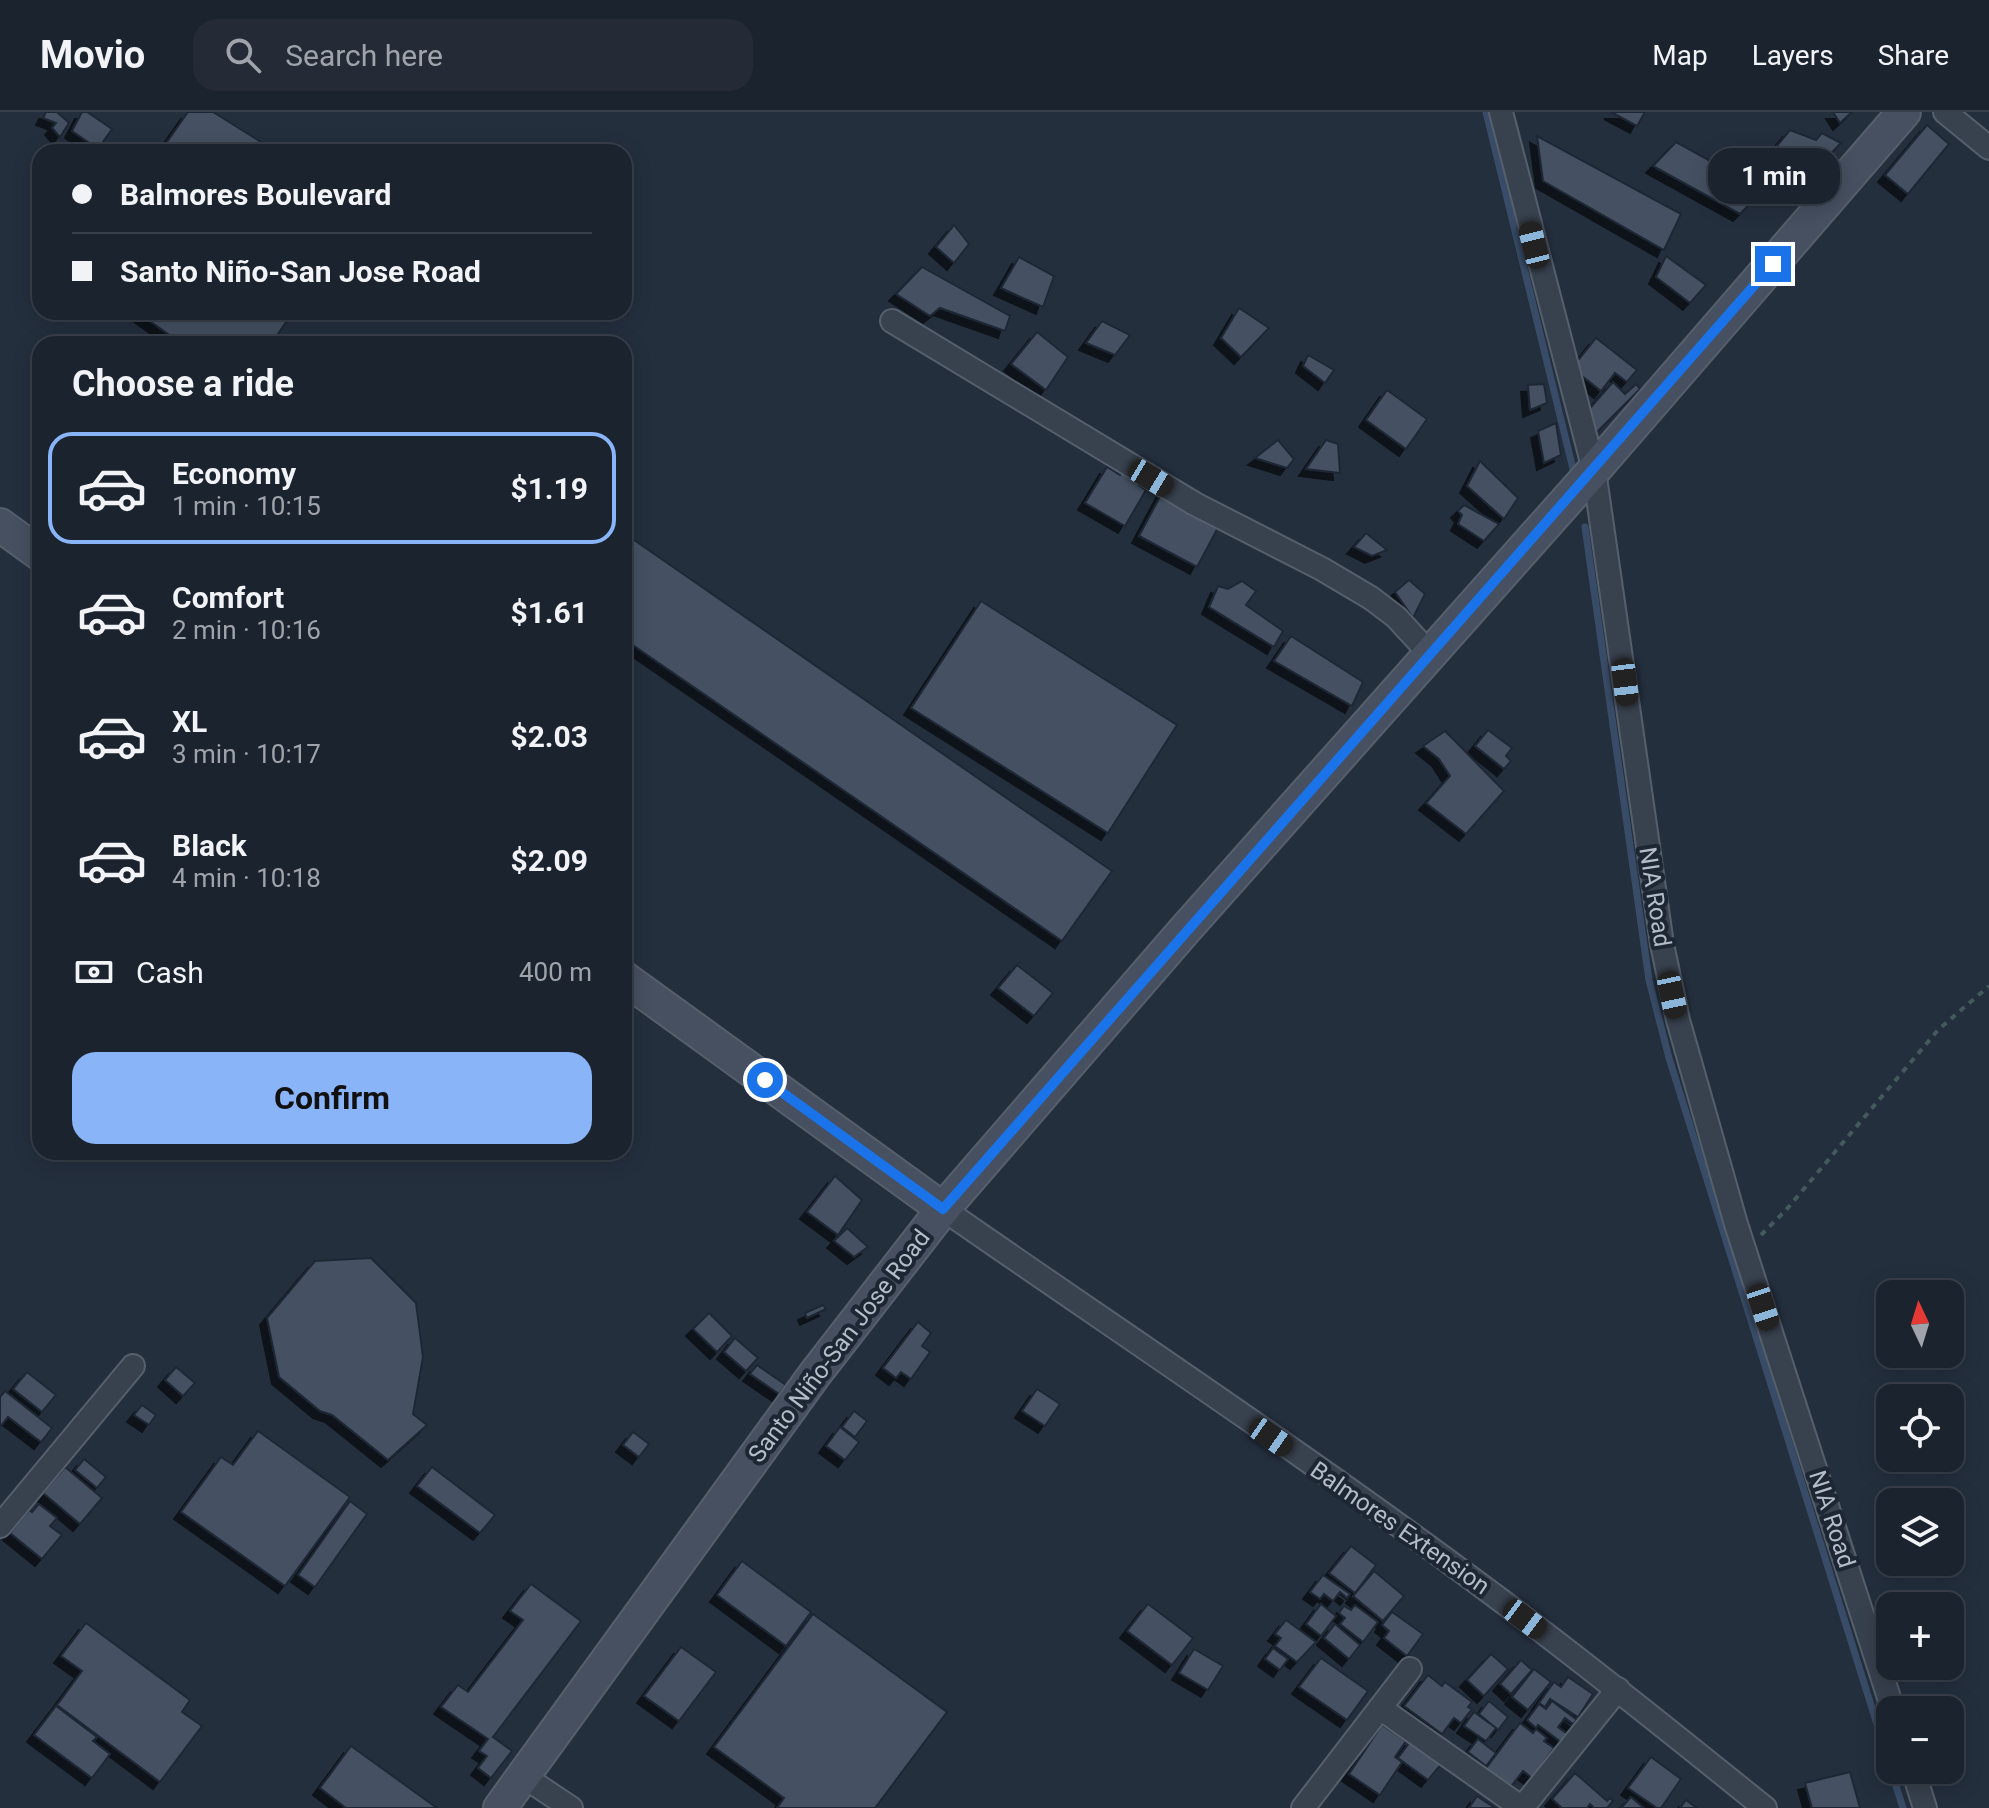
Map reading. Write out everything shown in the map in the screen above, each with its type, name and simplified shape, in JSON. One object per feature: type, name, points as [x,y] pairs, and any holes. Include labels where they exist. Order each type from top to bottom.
[{"type":"main road","name":"Santo Niño-San Jose Road","points":[[500,1808],[815,1374],[943,1209],[1183,932],[1594,470],[1904,112]]},
{"type":"main road","points":[[0,525],[32,548]]},
{"type":"main road","points":[[632,984],[943,1209]]},
{"type":"street","name":"NIA Road","points":[[1501,112],[1594,470],[1662,944],[1678,1020],[1744,1249],[1888,1696]]},
{"type":"street","points":[[1945,112],[1989,148]]},
{"type":"street","points":[[892,321],[1195,504],[1322,569],[1371,598],[1396,617],[1431,655]]},
{"type":"street","name":"Balmores Extension","points":[[943,1209],[1372,1506],[1618,1689],[1765,1808]]},
{"type":"street","points":[[0,1526],[133,1366]]},
{"type":"street","points":[[1303,1808],[1410,1669]]},
{"type":"street","points":[[1380,1708],[1522,1808],[1618,1689]]},
{"type":"street","points":[[523,1776],[571,1808]]},
{"type":"street","points":[[1917,1784],[1925,1808]]},
{"type":"path","points":[[1744,1249],[1786,1210],[1938,1030],[1989,986]]},
{"type":"building","points":[[46,112],[57,112],[69,123],[60,137],[52,128],[56,123],[43,118]]},
{"type":"building","points":[[82,112],[87,112],[112,129],[102,144],[91,144],[72,131]]},
{"type":"building","points":[[188,112],[213,112],[264,144],[166,144]]},
{"type":"building","points":[[1611,112],[1645,112],[1637,126]]},
{"type":"building","points":[[1833,112],[1852,112],[1840,123]]},
{"type":"building","points":[[1927,125],[1949,144],[1908,194],[1885,175]]},
{"type":"building","points":[[1790,130],[1816,140],[1822,133],[1841,143],[1814,171],[1776,147]]},
{"type":"building","points":[[1537,136],[1681,214],[1664,250],[1543,181]]},
{"type":"building","points":[[1676,142],[1763,190],[1740,214],[1653,166]]},
{"type":"building","points":[[954,225],[969,244],[954,263],[936,247]]},
{"type":"building","points":[[1666,256],[1706,285],[1690,303],[1656,277]]},
{"type":"building","points":[[1019,257],[1054,276],[1043,307],[1001,288]]},
{"type":"building","points":[[922,267],[1010,316],[1005,331],[940,308],[930,316],[896,294]]},
{"type":"building","points":[[1239,308],[1269,328],[1241,357],[1221,338]]},
{"type":"building","points":[[148,320],[288,320],[276,336],[171,336]]},
{"type":"building","points":[[1102,321],[1130,335],[1115,355],[1086,343]]},
{"type":"building","points":[[1037,332],[1068,357],[1046,390],[1011,364]]},
{"type":"building","points":[[1596,338],[1637,370],[1627,382],[1615,373],[1601,391],[1572,368]]},
{"type":"building","points":[[1308,355],[1334,370],[1325,383],[1303,366]]},
{"type":"building","points":[[1613,382],[1625,394],[1636,384],[1640,389],[1592,437],[1584,415]]},
{"type":"building","points":[[1544,384],[1547,403],[1530,410],[1528,385]]},
{"type":"building","points":[[1387,390],[1427,419],[1406,449],[1366,420]]},
{"type":"building","points":[[1556,423],[1561,455],[1544,463],[1538,431]]},
{"type":"building","points":[[1278,440],[1294,459],[1287,468],[1255,458]]},
{"type":"building","points":[[1326,440],[1338,444],[1340,473],[1306,469]]},
{"type":"building","points":[[1480,461],[1518,498],[1504,519],[1467,486]]},
{"type":"building","points":[[1107,467],[1120,475],[1125,467],[1144,477],[1139,485],[1146,490],[1125,526],[1085,503]]},
{"type":"building","points":[[1163,491],[1221,522],[1197,567],[1139,536]]},
{"type":"building","points":[[1464,505],[1499,524],[1484,541],[1458,524],[1462,515],[1458,511]]},
{"type":"building","points":[[1366,533],[1387,550],[1372,556],[1354,547]]},
{"type":"building","points":[[632,539],[1112,871],[1062,941],[632,645]]},
{"type":"building","points":[[1409,580],[1425,594],[1413,618],[1395,592]]},
{"type":"building","points":[[1242,581],[1256,591],[1246,605],[1283,631],[1274,647],[1209,607],[1218,586],[1228,589]]},
{"type":"building","points":[[981,601],[1177,725],[1108,833],[911,708]]},
{"type":"building","points":[[1291,636],[1363,682],[1352,706],[1274,661]]},
{"type":"building","points":[[1488,730],[1512,748],[1506,756],[1511,761],[1504,769],[1475,746]]},
{"type":"building","points":[[1445,731],[1504,791],[1466,834],[1426,803],[1450,776],[1439,759],[1423,746]]},
{"type":"building","points":[[1017,965],[1053,993],[1034,1016],[998,988]]},
{"type":"building","points":[[835,1176],[862,1200],[838,1235],[807,1212]]},
{"type":"building","points":[[847,1228],[868,1247],[854,1257],[834,1241]]},
{"type":"building","points":[[371,1258],[416,1303],[423,1357],[413,1414],[427,1425],[388,1460],[279,1377],[267,1318],[315,1261]]},
{"type":"building","points":[[823,1305],[826,1309],[807,1318],[805,1313]]},
{"type":"building","points":[[709,1313],[732,1336],[717,1352],[693,1329]]},
{"type":"building","points":[[918,1322],[931,1333],[922,1346],[930,1352],[911,1379],[901,1372],[896,1378],[883,1368]]},
{"type":"building","points":[[735,1338],[758,1358],[746,1371],[724,1352]]},
{"type":"building","points":[[757,1365],[786,1385],[779,1394],[750,1374]]},
{"type":"building","points":[[176,1367],[195,1383],[183,1396],[165,1380]]},
{"type":"building","points":[[27,1372],[56,1395],[42,1412],[13,1389]]},
{"type":"building","points":[[1037,1389],[1060,1404],[1045,1426],[1022,1411]]},
{"type":"building","points":[[5,1391],[52,1428],[41,1442],[8,1417],[0,1427],[0,1397]]},
{"type":"building","points":[[142,1405],[156,1415],[149,1425],[134,1415]]},
{"type":"building","points":[[854,1411],[867,1421],[855,1437],[842,1427]]},
{"type":"building","points":[[840,1427],[859,1442],[845,1460],[826,1446]]},
{"type":"building","points":[[258,1431],[350,1497],[285,1586],[181,1512],[221,1457],[233,1465]]},
{"type":"building","points":[[633,1432],[649,1444],[639,1457],[623,1445]]},
{"type":"building","points":[[84,1459],[106,1477],[97,1488],[75,1470]]},
{"type":"building","points":[[65,1467],[102,1498],[80,1524],[43,1493]]},
{"type":"building","points":[[432,1467],[495,1515],[480,1533],[417,1486]]},
{"type":"building","points":[[350,1501],[367,1514],[315,1587],[298,1575]]},
{"type":"building","points":[[39,1504],[57,1518],[50,1526],[62,1535],[42,1559],[10,1533],[29,1510],[32,1512]]},
{"type":"building","points":[[1351,1546],[1376,1565],[1355,1593],[1329,1573]]},
{"type":"building","points":[[742,1561],[811,1612],[786,1646],[717,1595]]},
{"type":"building","points":[[1374,1571],[1404,1596],[1383,1621],[1353,1596]]},
{"type":"building","points":[[1323,1575],[1350,1594],[1347,1598],[1340,1592],[1333,1601],[1324,1594],[1320,1599],[1310,1592]]},
{"type":"building","points":[[531,1584],[581,1621],[493,1737],[512,1751],[491,1778],[478,1768],[487,1756],[479,1751],[488,1739],[441,1707],[458,1685],[468,1692],[523,1620],[510,1611]]},
{"type":"building","points":[[1148,1604],[1193,1638],[1172,1665],[1127,1631]]},
{"type":"building","points":[[1321,1604],[1336,1616],[1321,1636],[1306,1624]]},
{"type":"building","points":[[1355,1605],[1378,1622],[1363,1642],[1340,1624],[1345,1618],[1339,1613],[1344,1606],[1351,1610]]},
{"type":"building","points":[[1392,1612],[1423,1634],[1407,1656],[1384,1638],[1389,1631],[1382,1625]]},
{"type":"building","points":[[813,1614],[947,1712],[875,1808],[777,1808],[784,1798],[714,1747]]},
{"type":"building","points":[[1286,1620],[1316,1642],[1297,1662],[1275,1646],[1281,1638],[1275,1634]]},
{"type":"building","points":[[86,1623],[190,1700],[182,1712],[202,1726],[160,1782],[57,1705],[82,1671],[61,1656]]},
{"type":"building","points":[[1335,1624],[1360,1645],[1349,1659],[1324,1638]]},
{"type":"building","points":[[681,1647],[716,1672],[679,1721],[644,1696]]},
{"type":"building","points":[[1273,1648],[1288,1659],[1280,1670],[1265,1659]]},
{"type":"building","points":[[1194,1649],[1223,1666],[1208,1690],[1179,1673]]},
{"type":"building","points":[[1491,1654],[1508,1669],[1484,1696],[1467,1680]]},
{"type":"building","points":[[1321,1658],[1368,1691],[1347,1720],[1299,1687]]},
{"type":"building","points":[[1521,1660],[1532,1670],[1511,1694],[1500,1684]]},
{"type":"building","points":[[1534,1669],[1551,1682],[1528,1710],[1512,1697]]},
{"type":"building","points":[[1428,1675],[1442,1686],[1445,1682],[1472,1702],[1468,1707],[1472,1709],[1461,1723],[1454,1718],[1442,1734],[1404,1706]]},
{"type":"building","points":[[1568,1677],[1593,1694],[1578,1717],[1550,1699],[1545,1707],[1539,1703],[1554,1682],[1561,1687]]},
{"type":"building","points":[[1489,1701],[1508,1717],[1498,1730],[1479,1714]]},
{"type":"building","points":[[1552,1701],[1577,1720],[1573,1724],[1565,1718],[1558,1727],[1567,1734],[1561,1742],[1527,1720],[1539,1704],[1546,1709]]},
{"type":"building","points":[[56,1706],[97,1737],[93,1741],[110,1754],[92,1778],[34,1735]]},
{"type":"building","points":[[1474,1712],[1496,1728],[1486,1741],[1464,1726]]},
{"type":"building","points":[[1520,1723],[1533,1733],[1536,1729],[1547,1738],[1544,1741],[1554,1748],[1532,1778],[1523,1771],[1509,1789],[1484,1771]]},
{"type":"building","points":[[1382,1725],[1406,1741],[1395,1757],[1402,1762],[1380,1795],[1349,1774]]},
{"type":"building","points":[[1412,1739],[1443,1762],[1428,1780],[1398,1758]]},
{"type":"building","points":[[1478,1739],[1496,1753],[1486,1766],[1468,1752]]},
{"type":"building","points":[[351,1746],[437,1808],[346,1808],[320,1788]]},
{"type":"building","points":[[1651,1757],[1681,1779],[1661,1808],[1628,1788]]},
{"type":"building","points":[[1850,1772],[1860,1808],[1812,1808],[1805,1783]]},
{"type":"building","points":[[1575,1773],[1607,1801],[1610,1798],[1613,1801],[1607,1808],[1594,1808],[1590,1804],[1587,1808],[1562,1808],[1552,1799]]},
{"type":"building","points":[[1477,1796],[1495,1808],[1469,1808]]},
{"type":"building","points":[[1631,1797],[1644,1808],[1621,1808]]},
{"type":"building","points":[[1686,1800],[1697,1808],[1680,1808]]},
{"type":"waterway","points":[[1486,112],[1573,469]]},
{"type":"waterway","points":[[1585,527],[1649,980],[1669,1058],[1876,1721]]},
{"type":"waterway","points":[[1895,1784],[1903,1808]]},
{"type":"route","points":[[765,1080],[943,1209],[1183,932],[1431,655],[1773,264]]}]
